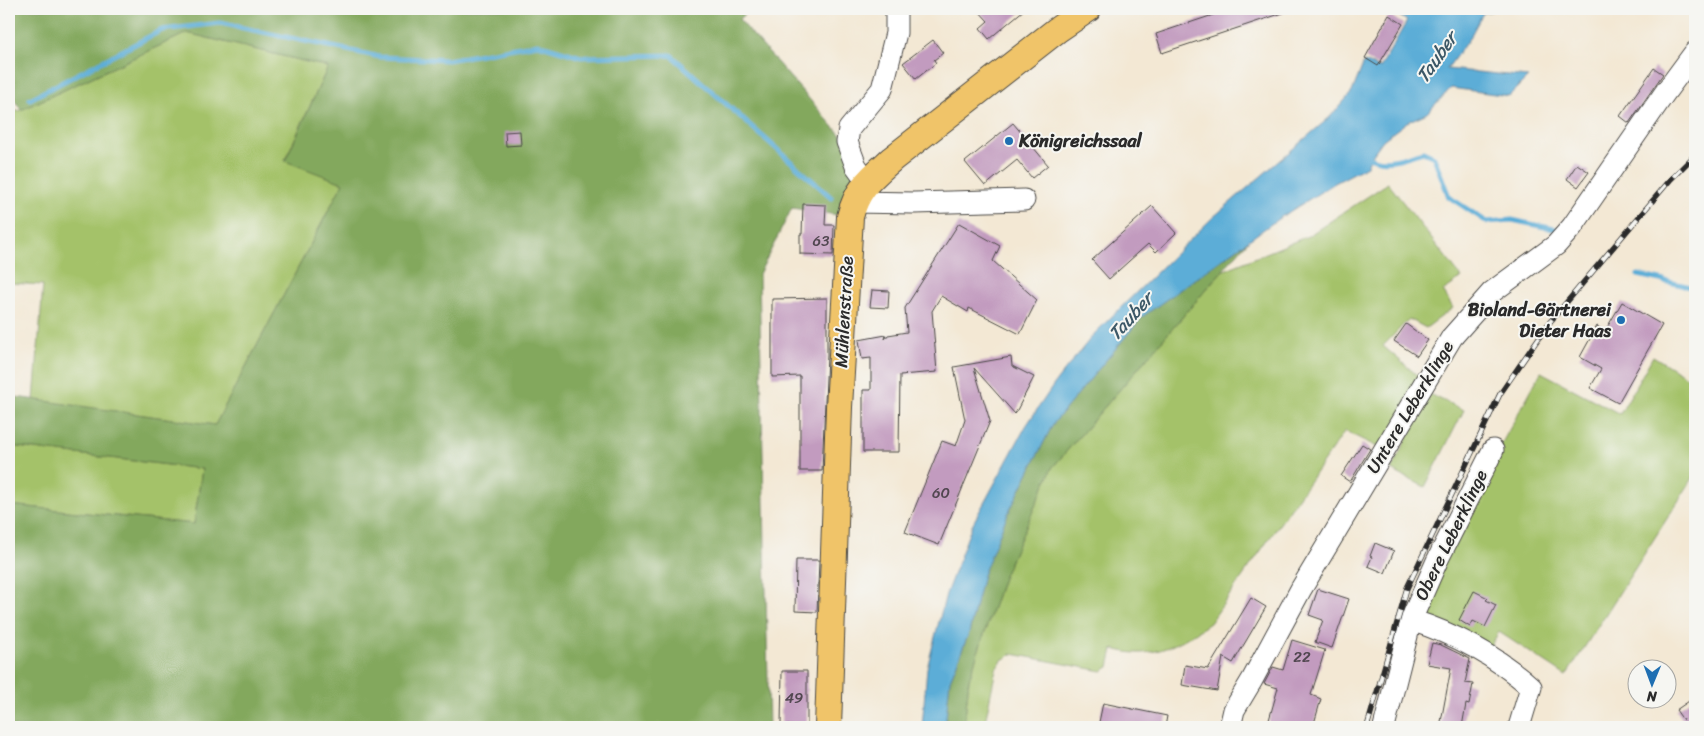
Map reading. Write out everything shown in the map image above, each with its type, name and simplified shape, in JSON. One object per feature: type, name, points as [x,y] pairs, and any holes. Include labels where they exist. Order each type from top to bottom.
[{"type":"main road","points":[[860,191],[936,124],[1057,30],[1088,9]]},
{"type":"main road","name":"Mühlenstraße","points":[[828,727],[839,408],[850,217],[860,191]]},
{"type":"street","points":[[896,9],[896,33],[882,89],[849,129],[847,142],[856,166],[860,191],[914,203],[1024,200]]},
{"type":"street","name":"Untere Leberklinge","points":[[1230,727],[1234,710],[1301,589],[1452,337],[1492,292],[1556,245],[1572,227],[1695,52]]},
{"type":"street","name":"Obere Leberklinge","points":[[1384,727],[1410,620],[1437,561],[1493,450]]},
{"type":"street","name":"Obere Leberklinge","points":[[1410,620],[1433,627],[1486,653],[1531,687],[1519,727]]},
{"type":"green space","points":[[9,9],[750,9],[739,19],[847,142],[856,166],[850,217],[792,208],[759,274],[769,727],[9,727],[9,505],[194,524],[202,469],[9,446],[9,396],[215,425],[343,183],[285,161],[328,67],[187,33],[21,110],[9,92]]},
{"type":"green space","points":[[187,33],[328,67],[285,160],[343,183],[215,425],[34,400],[43,285],[9,283],[9,100],[16,111],[21,110]]},
{"type":"green space","points":[[1388,183],[1462,278],[1443,291],[1453,308],[1426,328],[1409,319],[1383,346],[1424,381],[1383,450],[1345,431],[1210,623],[1202,629],[1175,644],[1157,651],[1134,653],[1113,649],[1109,667],[1102,671],[1012,654],[1002,660],[996,669],[984,727],[964,727],[969,679],[1003,578],[1052,468],[1222,271],[1308,236]]},
{"type":"green space","points":[[1248,241],[1052,468],[1003,578],[969,679],[964,727],[945,727],[950,680],[969,633],[983,575],[1006,518],[1053,424],[1142,317]]},
{"type":"green space","points":[[1653,356],[1695,382],[1695,475],[1566,676],[1499,632],[1486,653],[1411,620],[1437,561],[1541,372],[1620,414]]},
{"type":"green space","points":[[1429,394],[1464,410],[1425,487],[1391,470]]},
{"type":"green space","points":[[9,446],[202,469],[194,524],[9,505]]},
{"type":"water","name":"Tauber","points":[[1393,9],[1499,9],[1483,13],[1470,37],[1447,69],[1528,77],[1509,96],[1451,88],[1427,113],[1407,122],[1383,140],[1370,158],[1367,166],[1335,183],[1278,219],[1142,317],[1053,424],[1006,518],[983,575],[969,633],[950,680],[945,727],[922,727],[927,668],[946,594],[972,525],[1026,426],[1057,380],[1094,334],[1211,219],[1330,117],[1352,92],[1364,62],[1380,68],[1407,21],[1392,11]]},
{"type":"building","points":[[977,9],[1025,9],[989,39],[980,28],[988,21]]},
{"type":"building","points":[[1231,9],[1289,9],[1289,11],[1162,53],[1156,34]]},
{"type":"building","points":[[1389,15],[1403,24],[1378,66],[1365,58]]},
{"type":"building","points":[[933,40],[943,53],[934,60],[936,63],[916,79],[903,63]]},
{"type":"building","points":[[1654,68],[1663,74],[1629,123],[1620,116]]},
{"type":"building","name":"Königreichssaal","points":[[1013,123],[1048,165],[1032,178],[1017,160],[985,186],[965,162]]},
{"type":"building","points":[[520,131],[521,145],[506,146],[505,132]]},
{"type":"building","points":[[1577,164],[1589,172],[1578,187],[1567,179]]},
{"type":"building","points":[[803,204],[826,205],[825,225],[834,225],[833,255],[800,254]]},
{"type":"building","points":[[1152,206],[1176,233],[1156,252],[1148,244],[1109,279],[1092,260]]},
{"type":"building","points":[[959,223],[1000,246],[993,261],[1037,300],[1020,334],[969,308],[968,312],[941,296],[932,311],[937,372],[900,375],[899,452],[863,452],[863,390],[871,390],[871,358],[862,359],[859,340],[886,335],[885,339],[888,335],[907,332],[905,308]]},
{"type":"building","points":[[872,290],[889,291],[888,308],[870,307]]},
{"type":"building","points":[[827,298],[827,355],[822,471],[800,471],[800,376],[772,377],[772,299]]},
{"type":"building","points":[[1622,302],[1662,325],[1618,403],[1590,388],[1601,369],[1580,357],[1597,326],[1605,331]]},
{"type":"building","points":[[1406,324],[1428,340],[1417,356],[1394,341]]},
{"type":"building","points":[[1011,357],[1012,366],[1034,377],[1015,414],[974,368],[990,421],[939,545],[905,532],[942,441],[956,446],[965,420],[954,367]]},
{"type":"building","points":[[1362,444],[1370,449],[1350,482],[1341,476]]},
{"type":"building","points":[[1375,543],[1394,551],[1385,573],[1368,566]]},
{"type":"building","points":[[796,560],[819,560],[817,612],[795,611]]},
{"type":"building","points":[[1318,589],[1349,599],[1332,648],[1315,642],[1323,620],[1309,615]]},
{"type":"building","points":[[1474,591],[1488,598],[1486,600],[1496,605],[1485,627],[1473,621],[1470,627],[1459,620]]},
{"type":"building","points":[[1251,598],[1266,607],[1233,663],[1223,657],[1217,691],[1182,685],[1185,665],[1208,669]]},
{"type":"building","points":[[1292,640],[1325,650],[1311,695],[1321,699],[1313,727],[1267,727],[1278,688],[1264,684],[1273,667],[1283,670]]},
{"type":"building","points":[[1432,643],[1441,645],[1470,659],[1465,683],[1473,684],[1469,705],[1466,704],[1462,727],[1440,727],[1451,668],[1427,664]]},
{"type":"building","points":[[782,671],[807,671],[807,726],[781,725]]},
{"type":"building","points":[[1695,697],[1695,727],[1688,727],[1676,710]]},
{"type":"building","points":[[1103,703],[1167,716],[1165,727],[1098,727]]},
{"type":"waterway","points":[[30,99],[162,30],[220,23],[380,57],[448,60],[538,44],[581,57],[671,55],[832,198]]},
{"type":"waterway","points":[[1366,155],[1373,159],[1387,161],[1423,152],[1434,157],[1449,197],[1487,222],[1512,220],[1559,230]]},
{"type":"waterway","points":[[1638,275],[1695,288]]},
{"type":"railway","points":[[1367,727],[1407,588],[1500,394],[1549,323],[1671,179],[1695,155]]},
{"type":"place","name":"Königreichssaal","points":[[1009,141]]},
{"type":"place","name":"Bioland-Gärtnerei Dieter Haas","points":[[1621,320]]}]
